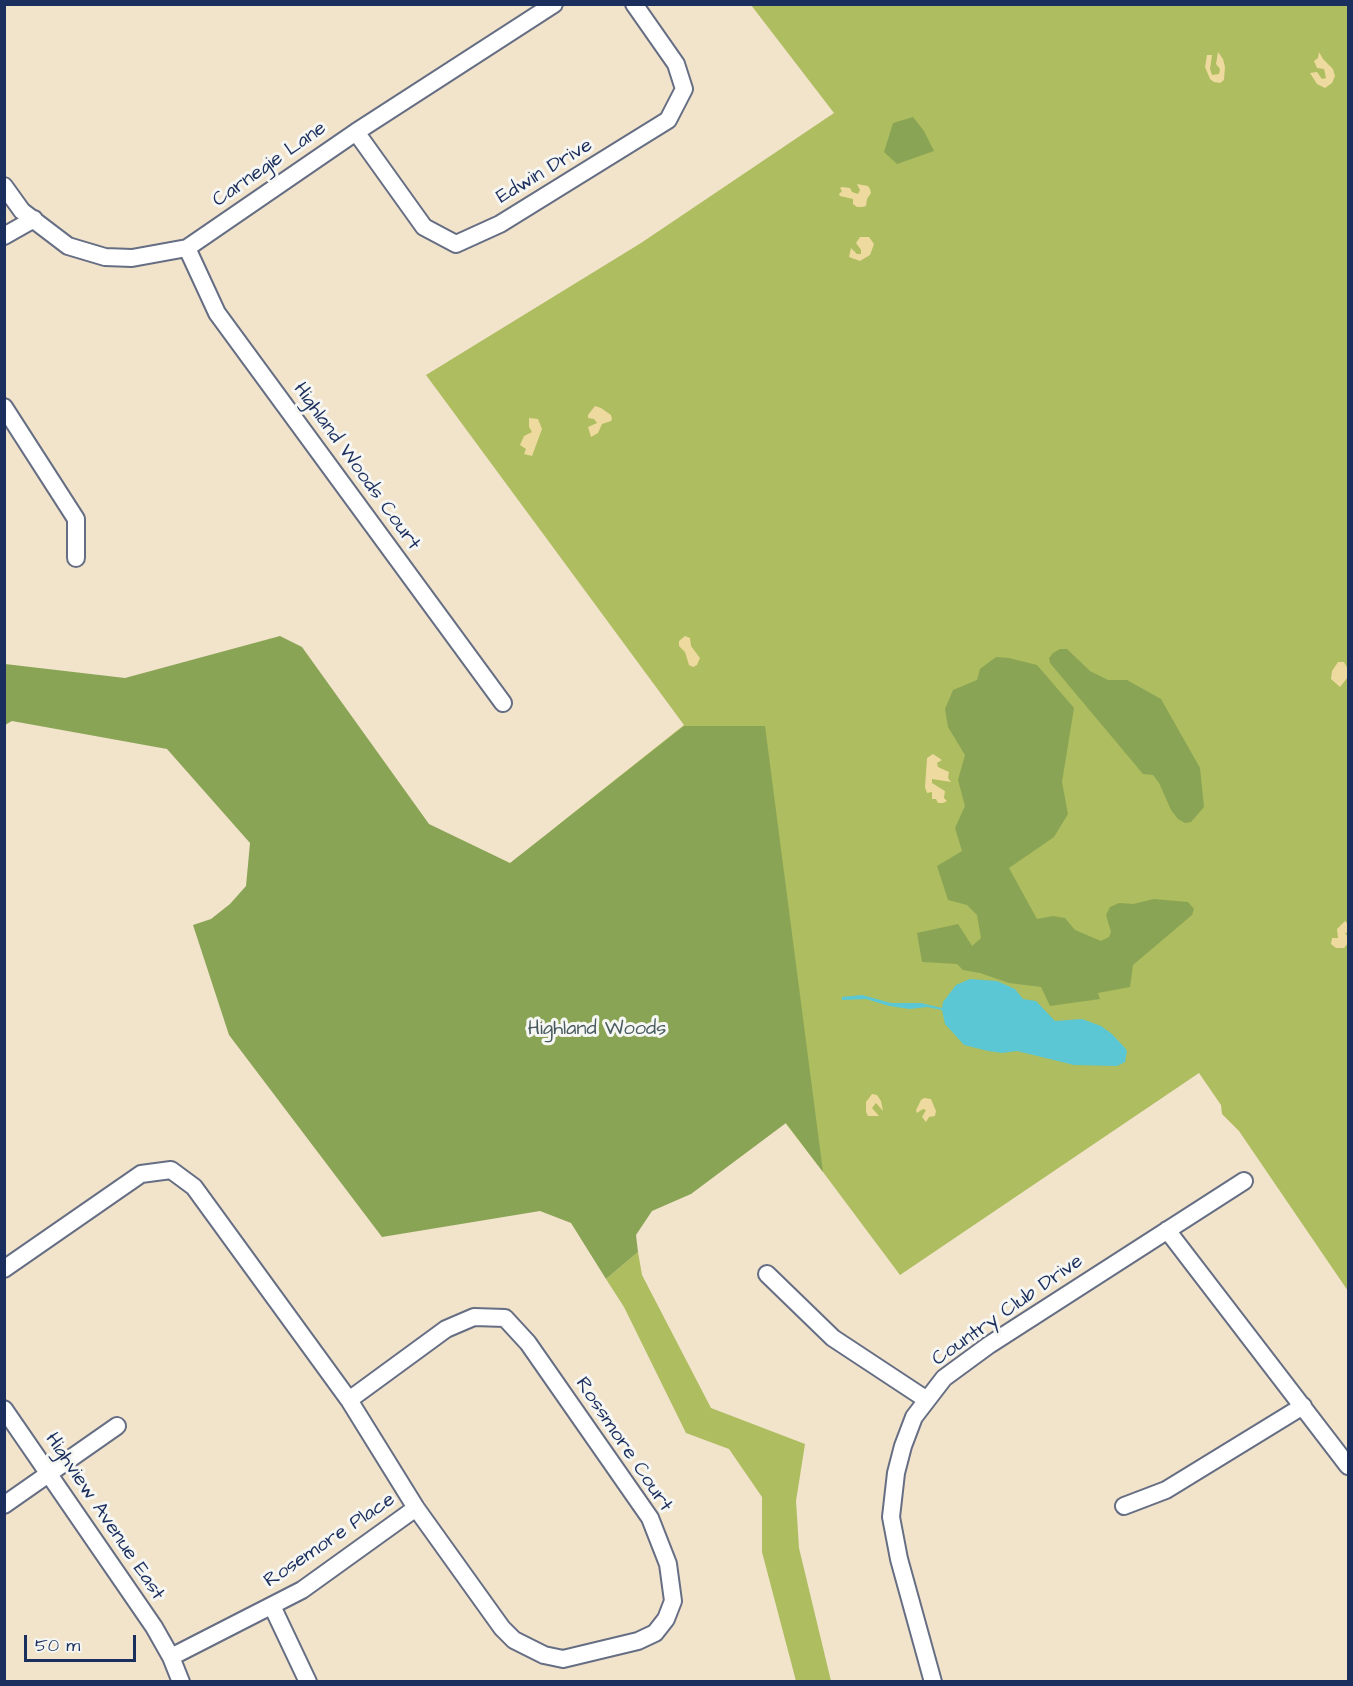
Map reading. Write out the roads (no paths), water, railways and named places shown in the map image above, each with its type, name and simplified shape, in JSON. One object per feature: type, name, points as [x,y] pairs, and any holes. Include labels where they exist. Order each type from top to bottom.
[{"type":"street","name":"Carnegie Lane","points":[[4,186],[22,211],[68,246],[105,257],[132,258],[187,248],[356,132],[554,4]]},
{"type":"street","name":"Edwin Drive","points":[[356,132],[424,227],[456,244],[500,224],[668,120],[684,90],[676,64],[634,4]]},
{"type":"street","points":[[4,236],[34,219]]},
{"type":"street","name":"Highland Woods Court","points":[[187,248],[216,313],[503,703]]},
{"type":"street","points":[[7,417],[76,519],[76,558]]},
{"type":"street","name":"Rossmore Court","points":[[4,1269],[141,1174],[171,1170],[194,1187],[349,1400],[416,1508],[502,1628],[514,1640],[544,1655],[563,1659],[617,1647],[655,1633],[666,1619],[673,1601],[668,1564],[650,1518],[528,1343],[505,1318],[474,1317],[446,1329],[349,1400]]},
{"type":"street","name":"Country Club Drive","points":[[933,1682],[899,1559],[891,1517],[892,1495],[903,1446],[914,1418],[944,1378],[989,1345],[1244,1181]]},
{"type":"street","points":[[1167,1230],[1348,1466]]},
{"type":"street","points":[[767,1274],[832,1338],[927,1400]]},
{"type":"street","points":[[1124,1506],[1166,1490],[1303,1406]]},
{"type":"street","name":"Highview Avenue East","points":[[4,1409],[154,1627],[171,1657],[181,1682]]},
{"type":"street","points":[[4,1505],[117,1426]]},
{"type":"street","name":"Rosemore Place","points":[[171,1657],[302,1590],[416,1508]]},
{"type":"street","points":[[272,1606],[308,1682]]},
{"type":"water","points":[[970,979],[997,981],[1015,989],[1023,999],[1036,1001],[1055,1021],[1082,1019],[1101,1026],[1112,1034],[1127,1051],[1125,1062],[1117,1066],[1074,1065],[1017,1051],[1002,1053],[988,1051],[964,1045],[945,1024],[942,1010],[927,1007],[910,1009],[889,1006],[866,999],[842,1000],[842,997],[862,995],[891,1003],[921,1003],[942,1008],[943,1002],[956,985]]},
{"type":"park label","name":"Highland Woods","points":[[597,1030]]}]
